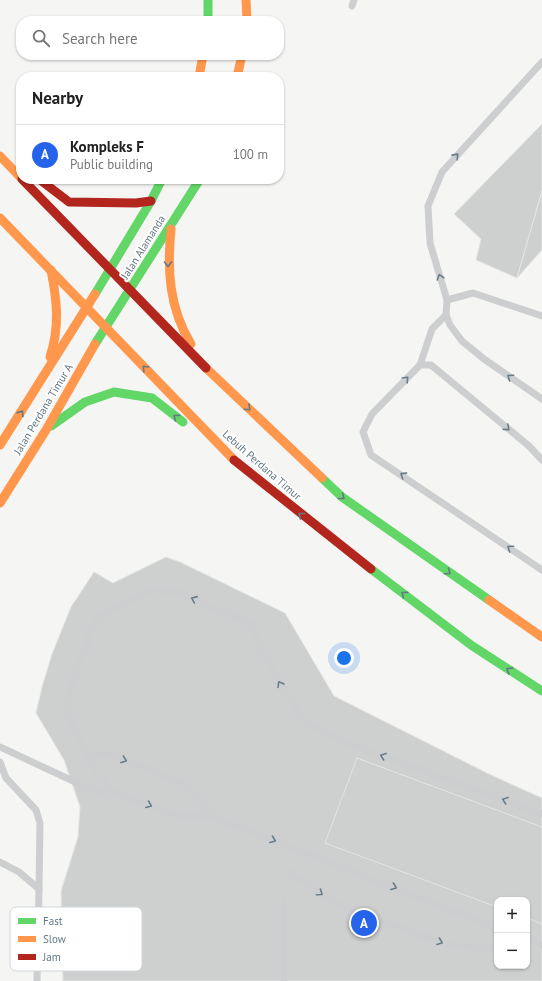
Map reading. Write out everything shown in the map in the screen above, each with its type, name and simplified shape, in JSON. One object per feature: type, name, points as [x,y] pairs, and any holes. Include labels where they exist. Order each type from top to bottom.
[{"type":"main road","points":[[208,0],[208,16]]},
{"type":"main road","points":[[246,0],[247,16]]},
{"type":"main road","points":[[200,72],[202,60]]},
{"type":"main road","points":[[238,72],[241,60]]},
{"type":"main road","points":[[0,150],[16,162]]},
{"type":"main road","points":[[0,156],[16,172]]},
{"type":"main road","points":[[28,184],[109,270],[220,381],[342,497],[542,638]]},
{"type":"main road","points":[[46,184],[69,202],[136,203],[151,201]]},
{"type":"main road","name":"Jalan Alamanda","points":[[87,308],[151,201],[160,184]]},
{"type":"main road","name":"Jalan Alamanda","points":[[105,327],[130,291],[197,184]]},
{"type":"main road","name":"Lebuh Perdana Timur","points":[[0,218],[230,457],[315,526],[471,645],[542,691]]},
{"type":"main road","points":[[172,225],[168,261],[170,287],[180,322],[187,338],[220,381]]},
{"type":"main road","points":[[39,385],[55,343],[59,309],[51,270]]},
{"type":"main road","name":"Jalan Perdana Timur A","points":[[0,445],[87,308]]},
{"type":"main road","name":"Jalan Perdana Timur A","points":[[0,503],[46,430],[105,327]]},
{"type":"main road","points":[[46,430],[85,402],[114,392],[152,398],[230,457]]},
{"type":"lane","points":[[542,62],[442,172],[428,206],[430,243],[447,300],[446,315],[462,341],[484,359],[542,399]]},
{"type":"lane","points":[[447,300],[473,293],[542,316]]},
{"type":"lane","points":[[446,315],[432,329],[420,365],[372,414],[364,432],[371,455],[542,570]]},
{"type":"lane","points":[[420,365],[431,365],[529,446],[542,460]]},
{"type":"lane","points":[[494,927],[213,817],[191,817],[167,813],[113,791],[93,768],[76,735],[68,712],[70,686],[85,651],[90,629],[97,619],[115,608],[154,590],[179,592],[253,625],[262,654],[302,718],[331,736],[542,814]]},
{"type":"lane","points":[[0,747],[103,795]]},
{"type":"lane","points":[[86,755],[109,754],[185,784],[213,817]]},
{"type":"lane","points":[[0,762],[6,778],[36,810],[40,823],[39,907]]},
{"type":"lane","points":[[0,862],[19,872],[39,889]]},
{"type":"lane","points":[[288,871],[334,903],[448,945],[494,949]]},
{"type":"lane","points":[[284,901],[284,981]]},
{"type":"lane","points":[[530,940],[540,944]]},
{"type":"lane","points":[[530,946],[540,944]]},
{"type":"lane","points":[[37,971],[37,981]]},
{"type":"building","points":[[542,124],[542,191],[517,278],[476,260],[481,239],[454,214]]},
{"type":"building","points":[[542,191],[542,250],[517,278]]},
{"type":"building","points":[[166,557],[180,562],[285,613],[334,696],[491,775],[542,798],[542,981],[63,981],[63,971],[142,971],[142,907],[61,907],[61,891],[78,837],[80,807],[64,760],[36,713],[52,654],[71,607],[94,572],[113,583]]},
{"type":"building","points":[[357,758],[542,827],[542,924],[530,919],[530,897],[494,897],[494,906],[325,843]]},
{"type":"traffic: fast","points":[[208,0],[208,16]]},
{"type":"traffic: fast","points":[[95,294],[151,201],[160,184]]},
{"type":"traffic: fast","points":[[95,344],[197,184]]},
{"type":"traffic: fast","points":[[51,426],[85,402],[114,392],[152,398],[183,422]]},
{"type":"traffic: fast","points":[[322,478],[342,497],[489,600]]},
{"type":"traffic: fast","points":[[371,569],[471,645],[542,691]]},
{"type":"traffic: slow","points":[[246,0],[247,16]]},
{"type":"traffic: slow","points":[[200,72],[202,60]]},
{"type":"traffic: slow","points":[[238,72],[241,60]]},
{"type":"traffic: slow","points":[[0,156],[16,173]]},
{"type":"traffic: slow","points":[[0,218],[234,460]]},
{"type":"traffic: slow","points":[[171,229],[169,259],[171,288],[178,317],[191,344]]},
{"type":"traffic: slow","points":[[50,357],[56,324],[55,292],[51,270]]},
{"type":"traffic: slow","points":[[0,445],[95,294]]},
{"type":"traffic: slow","points":[[0,503],[46,430],[95,344]]},
{"type":"traffic: slow","points":[[206,368],[322,478]]},
{"type":"traffic: slow","points":[[489,600],[542,637]]},
{"type":"traffic: jam","points":[[27,184],[206,368]]},
{"type":"traffic: jam","points":[[46,184],[69,202],[136,203],[151,201]]},
{"type":"traffic: jam","points":[[234,460],[371,569]]},
{"type":"place","name":"Kompleks F","points":[[364,923]]}]
